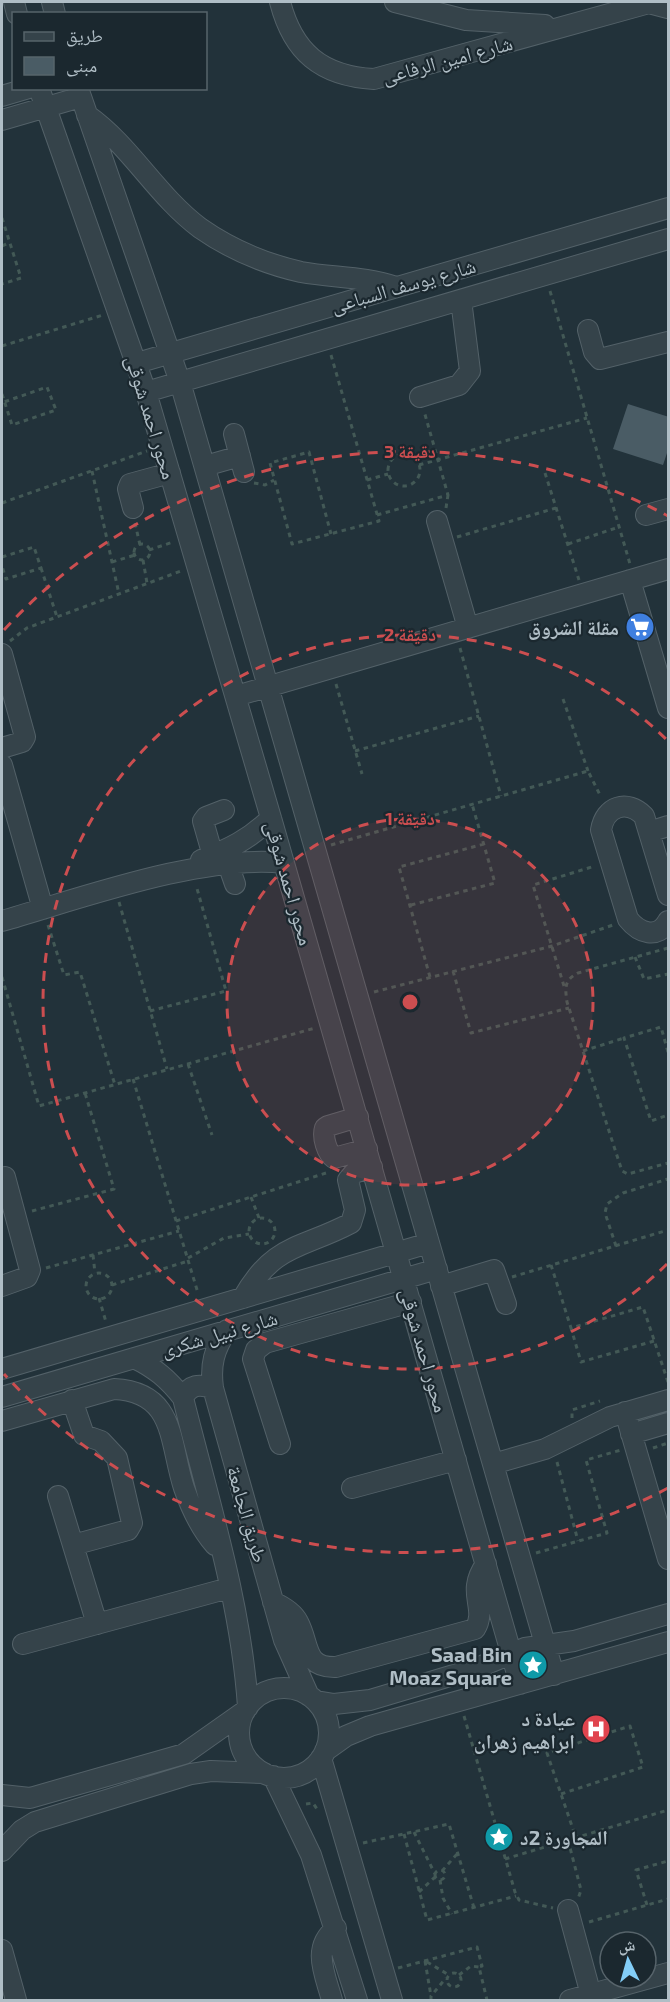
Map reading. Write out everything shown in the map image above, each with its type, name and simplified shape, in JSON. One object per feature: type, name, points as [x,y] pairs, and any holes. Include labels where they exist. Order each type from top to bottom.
[{"type":"street","name":"شارع امين الرفاعى","points":[[280,2],[289,29],[300,46],[315,61],[353,78],[374,79],[650,2],[669,8]]},
{"type":"street","points":[[395,2],[466,21],[519,26],[575,24]]},
{"type":"street","points":[[2,96],[22,90]]},
{"type":"street","name":"محور احمد شوقى","points":[[40,90],[146,392],[272,818],[520,1684]]},
{"type":"street","points":[[2,120],[82,100],[173,205],[202,229],[233,248],[267,262],[302,272],[358,277],[396,287]]},
{"type":"street","name":"محور احمد شوقى","points":[[82,100],[180,382],[554,1675]]},
{"type":"street","name":"شارع يوسف السباعى","points":[[137,363],[669,208]]},
{"type":"street","name":"شارع يوسف السباعى","points":[[146,392],[545,275],[668,242]]},
{"type":"street","points":[[420,397],[459,385],[470,371],[461,300]]},
{"type":"street","points":[[588,330],[594,352],[600,359],[669,342]]},
{"type":"street","points":[[205,466],[242,464],[234,434]]},
{"type":"street","points":[[133,508],[128,489],[130,484],[170,473]]},
{"type":"street","points":[[646,515],[669,509]]},
{"type":"street","points":[[437,521],[462,630]]},
{"type":"street","points":[[236,696],[669,569]]},
{"type":"street","points":[[632,580],[669,708]]},
{"type":"street","points":[[2,748],[22,742],[25,737],[5,649]]},
{"type":"street","points":[[2,765],[43,909]]},
{"type":"street","points":[[669,895],[644,816],[637,809],[617,806],[608,812],[603,820],[602,830],[628,919],[635,928],[646,933],[657,932],[669,921]]},
{"type":"street","points":[[224,810],[206,817],[203,821],[234,884]]},
{"type":"street","points":[[159,877],[192,871],[221,860],[272,818]]},
{"type":"street","points":[[649,832],[669,826]]},
{"type":"street","points":[[2,921],[221,860],[262,860],[285,863]]},
{"type":"street","points":[[358,1117],[325,1128],[324,1135],[329,1153],[334,1158],[370,1158]]},
{"type":"street","points":[[243,1298],[255,1278],[271,1260],[290,1248],[351,1222],[355,1210],[348,1180],[370,1158]]},
{"type":"street","points":[[2,1286],[27,1277],[30,1270],[5,1177]]},
{"type":"street","name":"شارع نبيل شكرى","points":[[2,1369],[429,1243]]},
{"type":"street","name":"شارع نبيل شكرى","points":[[2,1397],[404,1279],[494,1270],[499,1281]]},
{"type":"street","points":[[499,1281],[506,1304]]},
{"type":"street","points":[[275,1288],[284,1314]]},
{"type":"street","points":[[280,1444],[254,1359],[256,1350],[265,1343],[411,1302]]},
{"type":"street","name":"طريق الجامعة","points":[[227,1330],[215,1347],[210,1367],[213,1388],[290,1660],[312,1698]]},
{"type":"street","name":"طريق الجامعة","points":[[134,1358],[153,1366],[169,1380],[183,1398],[221,1553],[242,1652],[246,1709]]},
{"type":"street","points":[[183,1398],[191,1388],[197,1385],[213,1388]]},
{"type":"street","points":[[2,1421],[114,1389],[129,1389],[143,1394],[156,1403],[165,1415],[189,1501],[203,1528],[221,1553]]},
{"type":"street","points":[[72,1400],[84,1435],[101,1441],[117,1458],[132,1523],[128,1530],[73,1545]]},
{"type":"street","points":[[493,1464],[553,1445],[624,1412],[669,1400]]},
{"type":"street","points":[[624,1412],[669,1558]]},
{"type":"street","points":[[633,1440],[669,1423]]},
{"type":"street","points":[[352,1488],[456,1460]]},
{"type":"street","points":[[58,1496],[97,1624]]},
{"type":"street","points":[[273,1602],[283,1606],[298,1622],[311,1658],[318,1664],[336,1667],[475,1629],[480,1615],[476,1584],[486,1564]]},
{"type":"street","points":[[23,1644],[229,1588]]},
{"type":"street","points":[[22,1830],[7,1796],[30,1798],[184,1754],[246,1709],[264,1692],[287,1688],[334,1704],[370,1700],[477,1668],[511,1653],[545,1644],[574,1641],[669,1614]]},
{"type":"street","points":[[2,1851],[22,1830],[36,1822],[191,1774],[211,1771],[296,1776],[306,1772],[323,1754],[346,1736],[370,1726],[669,1642]]},
{"type":"street","points":[[312,1698],[328,1724],[323,1754],[347,1847],[392,2001]]},
{"type":"street","points":[[246,1709],[240,1722],[240,1744],[250,1763],[268,1774],[301,1830],[336,1928],[357,2001]]},
{"type":"street","points":[[570,1918],[591,1995]]},
{"type":"street","points":[[332,2001],[320,1956],[327,1935],[336,1928]]},
{"type":"street","points":[[2,1950],[16,2001]]},
{"type":"street","points":[[570,2001],[669,1973]]},
{"type":"path","points":[[2,218],[21,278],[2,284]]},
{"type":"path","points":[[2,246],[9,243]]},
{"type":"path","points":[[545,275],[619,527],[632,580]]},
{"type":"path","points":[[2,346],[118,310]]},
{"type":"path","points":[[326,339],[379,521],[331,534],[292,544],[270,463],[309,453],[331,534]]},
{"type":"path","points":[[2,394],[4,402],[12,425],[56,410],[47,387],[4,402]]},
{"type":"path","points":[[377,515],[448,495],[420,397]]},
{"type":"path","points":[[419,465],[587,418]]},
{"type":"path","points":[[2,503],[162,446]]},
{"type":"path","points":[[400,454],[412,456],[419,465],[418,477],[409,485],[397,483],[389,474],[390,462],[400,454]]},
{"type":"path","points":[[92,471],[119,594]]},
{"type":"path","points":[[545,473],[584,594]]},
{"type":"path","points":[[367,480],[389,474]]},
{"type":"path","points":[[133,508],[140,545]]},
{"type":"path","points":[[443,541],[556,508]]},
{"type":"path","points":[[568,544],[619,527]]},
{"type":"path","points":[[149,550],[189,537]]},
{"type":"path","points":[[135,555],[135,549],[140,545],[146,545],[149,556],[143,560]]},
{"type":"path","points":[[2,557],[34,547],[57,617]]},
{"type":"path","points":[[112,562],[135,555],[143,560],[147,583]]},
{"type":"path","points":[[5,649],[14,636],[27,628],[197,565]]},
{"type":"path","points":[[2,566],[6,579],[41,568]]},
{"type":"path","points":[[462,630],[478,716],[501,796]]},
{"type":"path","points":[[332,668],[362,774]]},
{"type":"path","points":[[563,699],[588,771],[608,812]]},
{"type":"path","points":[[355,751],[478,716]]},
{"type":"path","points":[[315,850],[588,771]]},
{"type":"path","points":[[410,905],[495,883],[472,804]]},
{"type":"path","points":[[430,977],[399,867],[484,844]]},
{"type":"path","points":[[610,861],[533,885],[569,1008],[622,1171],[628,1174],[669,1163]]},
{"type":"path","points":[[150,1011],[226,991],[192,871]]},
{"type":"path","points":[[116,889],[167,1070]]},
{"type":"path","points":[[43,909],[63,975],[80,972],[115,1085]]},
{"type":"path","points":[[357,996],[552,946],[628,919]]},
{"type":"path","points":[[564,987],[569,977],[578,973],[669,948]]},
{"type":"path","points":[[635,957],[644,979],[669,974]]},
{"type":"path","points":[[453,971],[471,1033],[569,1008]]},
{"type":"path","points":[[2,977],[39,1106],[331,1023]]},
{"type":"path","points":[[2,998],[7,997]]},
{"type":"path","points":[[583,1051],[661,1027],[669,1052]]},
{"type":"path","points":[[624,1038],[651,1121],[669,1115]]},
{"type":"path","points":[[188,1064],[212,1135]]},
{"type":"path","points":[[133,1079],[203,1310]]},
{"type":"path","points":[[16,1216],[114,1189],[85,1093]]},
{"type":"path","points":[[176,1221],[325,1174],[331,1168],[334,1158]]},
{"type":"path","points":[[616,1246],[605,1213],[607,1204],[623,1193],[669,1179]]},
{"type":"path","points":[[249,1234],[259,1244],[273,1238],[272,1224],[259,1219],[251,1197]]},
{"type":"path","points":[[249,1234],[251,1224],[259,1219]]},
{"type":"path","points":[[499,1281],[669,1230]]},
{"type":"path","points":[[30,1270],[179,1231]]},
{"type":"path","points":[[112,1284],[188,1260],[224,1238],[249,1234]]},
{"type":"path","points":[[93,1255],[95,1273]]},
{"type":"path","points":[[551,1265],[581,1362],[654,1341]]},
{"type":"path","points":[[95,1273],[108,1276],[112,1284],[107,1296],[99,1298],[90,1295],[86,1287],[88,1278],[95,1273]]},
{"type":"path","points":[[99,1298],[110,1337]]},
{"type":"path","points":[[571,1328],[643,1306],[668,1382]]},
{"type":"path","points":[[520,1558],[607,1533],[586,1460],[633,1440]]},
{"type":"path","points":[[553,1445],[578,1541]]},
{"type":"path","points":[[459,1701],[519,1900],[570,1918],[648,1905],[669,1899]]},
{"type":"path","points":[[561,1794],[643,1767],[630,1726],[547,1753],[576,1838]]},
{"type":"path","points":[[505,1859],[669,1810]]},
{"type":"path","points":[[347,1847],[448,1824],[474,1908]]},
{"type":"path","points":[[414,1832],[435,1876],[440,1880],[443,1898],[452,1914]]},
{"type":"path","points":[[404,1834],[427,1920],[517,1896]]},
{"type":"path","points":[[568,1840],[581,1890],[570,1918]]},
{"type":"path","points":[[420,1892],[457,1853]]},
{"type":"path","points":[[648,1905],[636,1870],[669,1861]]},
{"type":"path","points":[[440,1880],[445,1876],[442,1871]]},
{"type":"path","points":[[383,1971],[477,1947],[487,2001]]},
{"type":"path","points":[[425,1961],[448,1976],[459,1975],[471,1966],[479,1967]]},
{"type":"path","points":[[425,1961],[431,1998]]},
{"type":"path","points":[[448,1976],[448,1985],[455,1987],[461,1982],[459,1975]]},
{"type":"path","points":[[431,1998],[448,1976]]},
{"type":"building","points":[[628,404],[669,417],[669,447],[663,465],[613,449]]},
{"type":"place","name":"مقلة الشروق","points":[[640,627]]},
{"type":"place","name":"Saad Bin Moaz Square","points":[[533,1665]]},
{"type":"place","name":"عيادة د ابراهيم زهران","points":[[596,1729]]},
{"type":"place","name":"المجاورة 2د","points":[[499,1837]]}]
